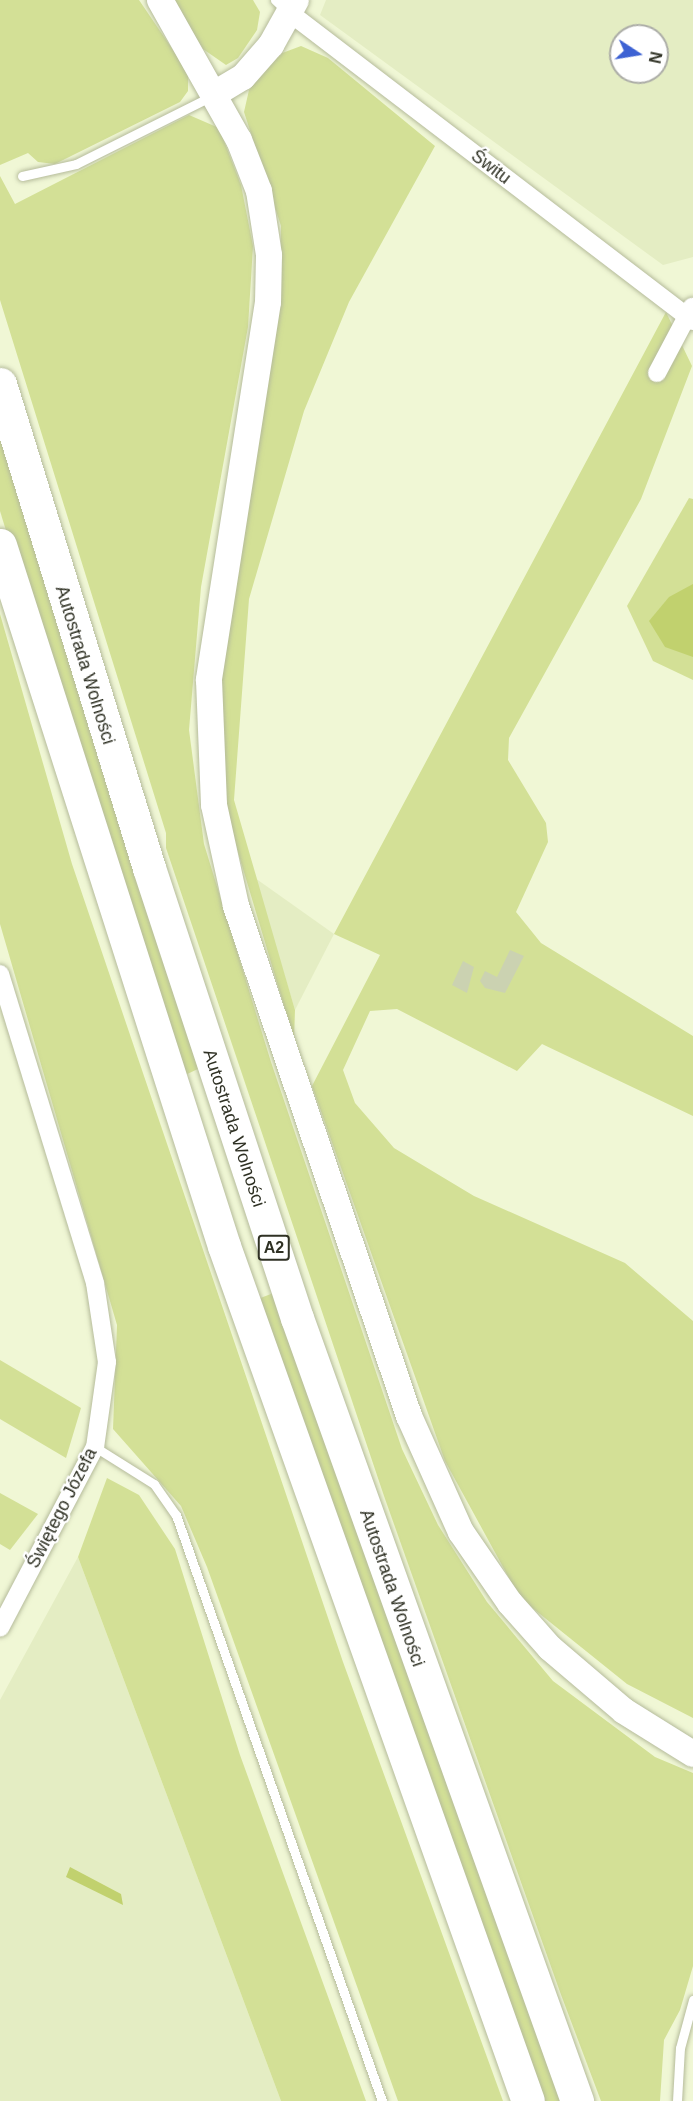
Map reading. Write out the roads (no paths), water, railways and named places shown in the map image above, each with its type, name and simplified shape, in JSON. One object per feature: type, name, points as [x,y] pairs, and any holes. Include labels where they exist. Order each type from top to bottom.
[{"type":"highway","name":"Autostrada Wolności","points":[[0,384],[149,868],[297,1318],[577,2101]]},
{"type":"highway","name":"A2","points":[[0,545],[224,1246],[528,2101]]},
{"type":"street","points":[[160,0],[216,93],[259,190],[269,277],[209,680],[214,805],[236,906],[408,1416],[453,1517],[498,1587],[550,1648],[624,1711],[693,1754]]},
{"type":"street","points":[[216,93],[243,77],[287,4]]},
{"type":"street","name":"Świtu","points":[[287,4],[691,314]]},
{"type":"street","points":[[657,374],[691,314]]},
{"type":"street","name":"Świętego Józefa","points":[[0,974],[101,1311],[107,1362],[95,1447],[0,1628]]},
{"type":"lane","points":[[22,176],[76,164],[216,93]]},
{"type":"lane","points":[[95,1447],[146,1477],[176,1515],[382,2101]]},
{"type":"lane","points":[[677,2101],[680,2048],[693,2000]]}]
